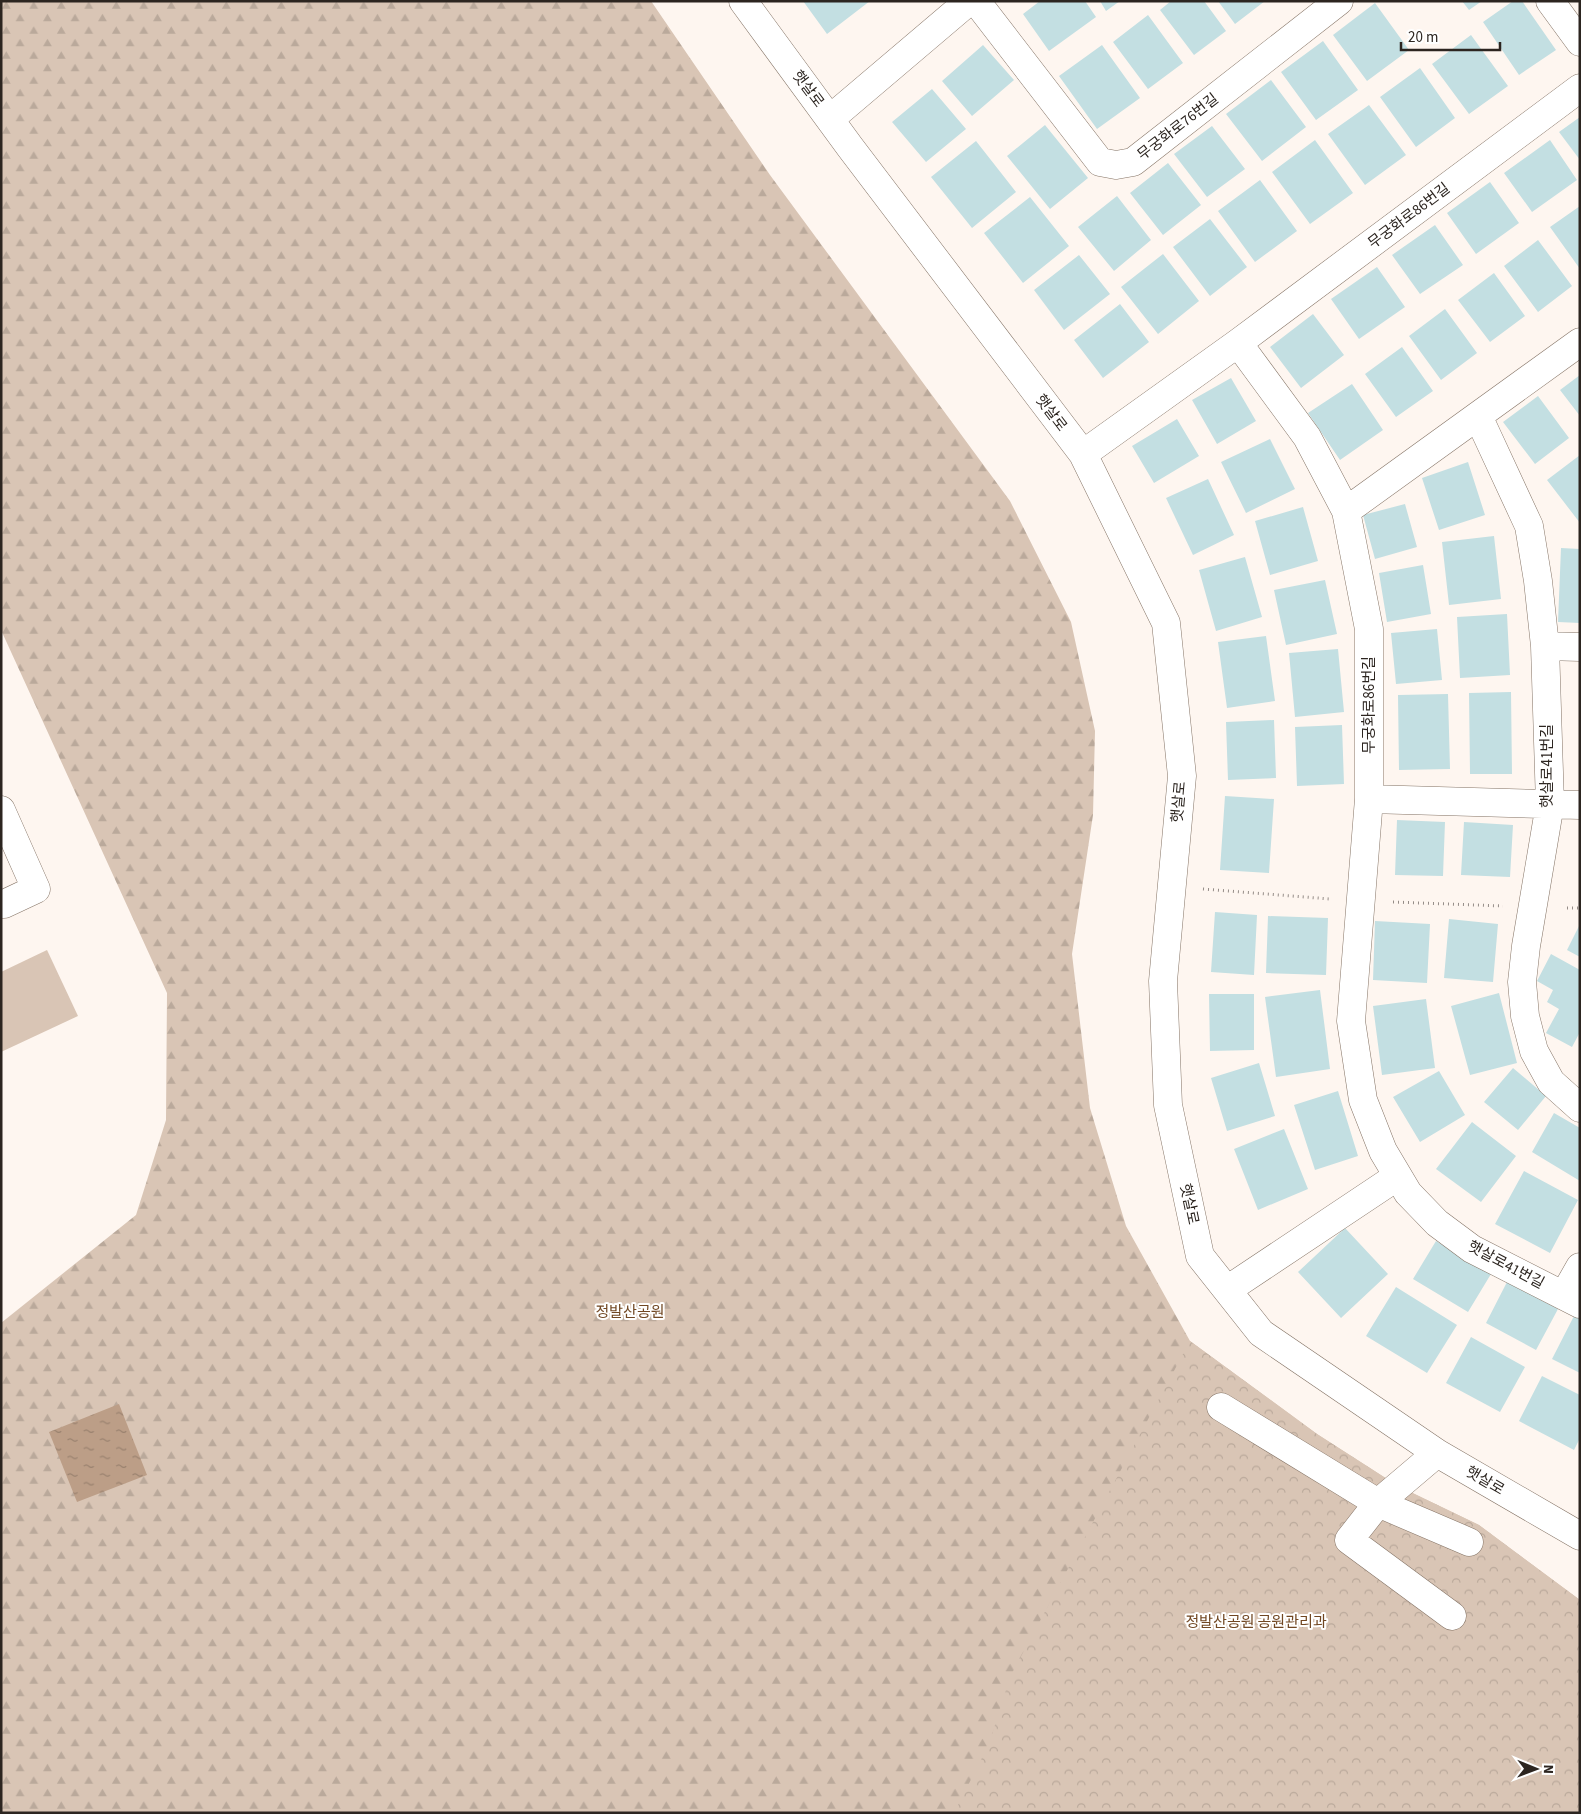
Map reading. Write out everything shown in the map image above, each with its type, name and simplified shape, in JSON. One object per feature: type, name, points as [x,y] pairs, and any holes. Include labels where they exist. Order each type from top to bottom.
[{"type":"street","name":"햇살로","points":[[743,1],[850,148],[1082,454],[1166,623],[1182,776],[1163,981],[1168,1105],[1200,1256],[1261,1333],[1437,1453],[1580,1536]]},
{"type":"street","points":[[830,118],[969,1]]},
{"type":"street","name":"무궁화로76번길","points":[[976,1],[1100,162],[1116,165],[1133,162],[1339,1]]},
{"type":"street","points":[[1550,1],[1580,42]]},
{"type":"street","name":"무궁화로86번길","points":[[1082,454],[1238,343],[1580,88]]},
{"type":"street","points":[[1346,512],[1580,342]]},
{"type":"street","name":"무궁화로86번길","points":[[1238,343],[1307,437],[1346,512],[1370,629],[1369,799],[1360,901]]},
{"type":"street","name":"햇살로41번길","points":[[1478,416],[1529,526],[1538,581],[1545,646],[1550,804],[1526,946],[1522,982],[1525,1016],[1534,1051],[1551,1082],[1580,1108]]},
{"type":"street","points":[[1545,646],[1580,646]]},
{"type":"street","points":[[1369,799],[1580,805]]},
{"type":"street","points":[[1,810],[36,889],[4,904]]},
{"type":"street","name":"햇살로41번길","points":[[1360,901],[1351,1021],[1363,1100],[1383,1151],[1408,1193],[1437,1223],[1472,1249],[1572,1300],[1580,1267]]},
{"type":"street","points":[[1227,1290],[1398,1176]]},
{"type":"street","points":[[1221,1407],[1378,1503],[1469,1542]]},
{"type":"street","points":[[1437,1453],[1378,1503],[1349,1540],[1452,1616]]},
{"type":"path","points":[[1203,890],[1330,899]]},
{"type":"path","points":[[1393,902],[1504,906]]},
{"type":"path","points":[[1567,908],[1580,908]]},
{"type":"green space","name":"정발산공원","points":[[1,1],[651,1],[770,175],[1010,501],[1071,622],[1095,731],[1093,815],[1072,954],[1090,1108],[1126,1226],[1190,1341],[1317,1434],[1398,1486],[1479,1525],[1580,1600],[1580,1813],[1,1813],[1,1323],[136,1215],[166,1120],[167,993],[1,630]]},
{"type":"green space","points":[[47,950],[78,1016],[1,1052],[1,972]]},
{"type":"green space","name":"정발산공원 공원관리과","points":[[1190,1341],[1317,1434],[1398,1486],[1479,1525],[1580,1600],[1580,1813],[954,1813],[989,1744],[1010,1677]]},
{"type":"water","points":[[119,1404],[147,1475],[77,1502],[49,1432]]},
{"type":"building","points":[[803,1],[870,1],[827,34]]},
{"type":"building","points":[[1040,1],[1085,1],[1096,17],[1049,51],[1023,14]]},
{"type":"building","points":[[1100,1],[1120,1],[1106,11]]},
{"type":"building","points":[[1171,1],[1204,1],[1226,31],[1194,55],[1160,10]]},
{"type":"building","points":[[1218,1],[1265,1],[1235,24]]},
{"type":"building","points":[[1462,1],[1482,1],[1469,10]]},
{"type":"building","points":[[1513,1],[1522,1],[1556,50],[1519,75],[1483,22]]},
{"type":"building","points":[[1375,3],[1409,50],[1367,81],[1333,35]]},
{"type":"building","points":[[1148,15],[1183,63],[1148,89],[1113,42]]},
{"type":"building","points":[[1471,35],[1508,86],[1469,114],[1432,64]]},
{"type":"building","points":[[1323,41],[1358,90],[1316,120],[1281,72]]},
{"type":"building","points":[[983,45],[1014,80],[972,116],[942,81]]},
{"type":"building","points":[[1102,45],[1140,98],[1097,129],[1059,76]]},
{"type":"building","points":[[1420,68],[1455,118],[1416,147],[1380,97]]},
{"type":"building","points":[[1271,80],[1306,127],[1262,161],[1226,114]]},
{"type":"building","points":[[932,89],[966,129],[926,162],[892,122]]},
{"type":"building","points":[[1369,105],[1406,155],[1365,185],[1328,134]]},
{"type":"building","points":[[1580,117],[1580,160],[1559,132]]},
{"type":"building","points":[[1045,125],[1088,178],[1050,209],[1007,156]]},
{"type":"building","points":[[1212,126],[1245,169],[1207,197],[1174,154]]},
{"type":"building","points":[[1315,140],[1353,193],[1310,224],[1272,172]]},
{"type":"building","points":[[1550,140],[1577,180],[1532,212],[1504,173]]},
{"type":"building","points":[[976,141],[1016,192],[972,228],[931,177]]},
{"type":"building","points":[[1168,163],[1201,205],[1163,235],[1130,193]]},
{"type":"building","points":[[1260,180],[1297,231],[1255,262],[1218,211]]},
{"type":"building","points":[[1490,182],[1519,223],[1476,254],[1447,213]]},
{"type":"building","points":[[1117,196],[1151,240],[1114,271],[1078,227]]},
{"type":"building","points":[[1030,197],[1069,246],[1023,283],[984,233]]},
{"type":"building","points":[[1580,206],[1580,269],[1550,227]]},
{"type":"building","points":[[1210,219],[1247,267],[1210,296],[1173,247]]},
{"type":"building","points":[[1435,225],[1463,265],[1420,294],[1392,255]]},
{"type":"building","points":[[1538,240],[1572,286],[1538,312],[1504,266]]},
{"type":"building","points":[[1163,254],[1199,301],[1158,334],[1121,287]]},
{"type":"building","points":[[1079,255],[1110,294],[1064,330],[1034,290]]},
{"type":"building","points":[[1377,267],[1405,307],[1359,339],[1331,299]]},
{"type":"building","points":[[1494,273],[1525,316],[1490,342],[1458,300]]},
{"type":"building","points":[[1120,304],[1149,342],[1103,378],[1074,340]]},
{"type":"building","points":[[1445,309],[1477,353],[1441,380],[1409,336]]},
{"type":"building","points":[[1313,314],[1344,355],[1301,388],[1270,347]]},
{"type":"building","points":[[1402,347],[1433,391],[1396,417],[1365,374]]},
{"type":"building","points":[[1580,375],[1580,416],[1560,390]]},
{"type":"building","points":[[1231,378],[1256,421],[1217,444],[1192,400]]},
{"type":"building","points":[[1352,384],[1383,430],[1340,460],[1308,413]]},
{"type":"building","points":[[1538,396],[1569,438],[1535,464],[1503,422]]},
{"type":"building","points":[[1177,419],[1199,456],[1154,483],[1132,446]]},
{"type":"building","points":[[1270,439],[1295,489],[1246,513],[1221,462]]},
{"type":"building","points":[[1580,455],[1580,523],[1547,480]]},
{"type":"building","points":[[1468,462],[1485,515],[1439,530],[1422,478]]},
{"type":"building","points":[[1208,479],[1234,535],[1193,555],[1166,498]]},
{"type":"building","points":[[1405,504],[1417,547],[1375,559],[1363,515]]},
{"type":"building","points":[[1303,507],[1318,561],[1270,575],[1255,521]]},
{"type":"building","points":[[1494,536],[1501,599],[1449,605],[1442,542]]},
{"type":"building","points":[[1561,548],[1580,549],[1580,623],[1558,622]]},
{"type":"building","points":[[1245,557],[1262,617],[1216,631],[1199,570]]},
{"type":"building","points":[[1423,565],[1431,614],[1387,622],[1379,573]]},
{"type":"building","points":[[1325,580],[1337,634],[1286,645],[1274,590]]},
{"type":"building","points":[[1507,614],[1510,675],[1460,678],[1457,617]]},
{"type":"building","points":[[1437,629],[1442,680],[1396,684],[1391,633]]},
{"type":"building","points":[[1266,636],[1275,701],[1227,708],[1218,642]]},
{"type":"building","points":[[1338,649],[1344,712],[1295,717],[1289,653]]},
{"type":"building","points":[[1511,692],[1512,774],[1470,774],[1469,693]]},
{"type":"building","points":[[1448,694],[1450,769],[1399,770],[1398,695]]},
{"type":"building","points":[[1274,720],[1276,778],[1228,780],[1226,722]]},
{"type":"building","points":[[1342,725],[1344,784],[1297,786],[1295,727]]},
{"type":"building","points":[[1225,796],[1274,799],[1269,873],[1220,870]]},
{"type":"building","points":[[1397,820],[1445,822],[1443,876],[1395,875]]},
{"type":"building","points":[[1464,822],[1513,825],[1510,877],[1461,875]]},
{"type":"building","points":[[1215,912],[1257,915],[1254,975],[1211,972]]},
{"type":"building","points":[[1268,916],[1328,918],[1326,975],[1266,973]]},
{"type":"building","points":[[1449,919],[1498,924],[1493,982],[1444,978]]},
{"type":"building","points":[[1375,921],[1430,924],[1427,983],[1373,980]]},
{"type":"building","points":[[1580,924],[1580,957],[1567,950]]},
{"type":"building","points":[[1551,954],[1580,970],[1580,1032],[1572,1047],[1546,1033],[1559,1009],[1547,1002],[1553,990],[1537,981]]},
{"type":"building","points":[[1320,990],[1330,1069],[1276,1077],[1265,997]]},
{"type":"building","points":[[1499,993],[1517,1063],[1470,1075],[1451,1006]]},
{"type":"building","points":[[1209,994],[1254,994],[1254,1050],[1210,1051]]},
{"type":"building","points":[[1426,999],[1435,1068],[1382,1075],[1373,1006]]},
{"type":"building","points":[[1259,1063],[1275,1116],[1227,1131],[1211,1078]]},
{"type":"building","points":[[1513,1068],[1546,1096],[1518,1130],[1484,1102]]},
{"type":"building","points":[[1439,1071],[1465,1115],[1420,1142],[1393,1097]]},
{"type":"building","points":[[1338,1091],[1358,1156],[1315,1170],[1294,1105]]},
{"type":"building","points":[[1554,1113],[1580,1128],[1580,1181],[1532,1152]]},
{"type":"building","points":[[1472,1122],[1516,1156],[1481,1202],[1436,1169]]},
{"type":"building","points":[[1284,1129],[1308,1189],[1258,1210],[1234,1149]]},
{"type":"building","points":[[1524,1171],[1578,1200],[1550,1253],[1495,1224]]},
{"type":"building","points":[[1345,1228],[1388,1274],[1341,1318],[1298,1272]]},
{"type":"building","points":[[1436,1241],[1491,1274],[1468,1312],[1413,1279]]},
{"type":"building","points":[[1507,1282],[1558,1309],[1536,1350],[1486,1323]]},
{"type":"building","points":[[1396,1287],[1457,1325],[1427,1373],[1366,1336]]},
{"type":"building","points":[[1574,1316],[1580,1319],[1580,1373],[1552,1359]]},
{"type":"building","points":[[1471,1337],[1525,1367],[1500,1412],[1446,1383]]},
{"type":"building","points":[[1542,1376],[1580,1395],[1580,1438],[1574,1450],[1519,1421]]}]
